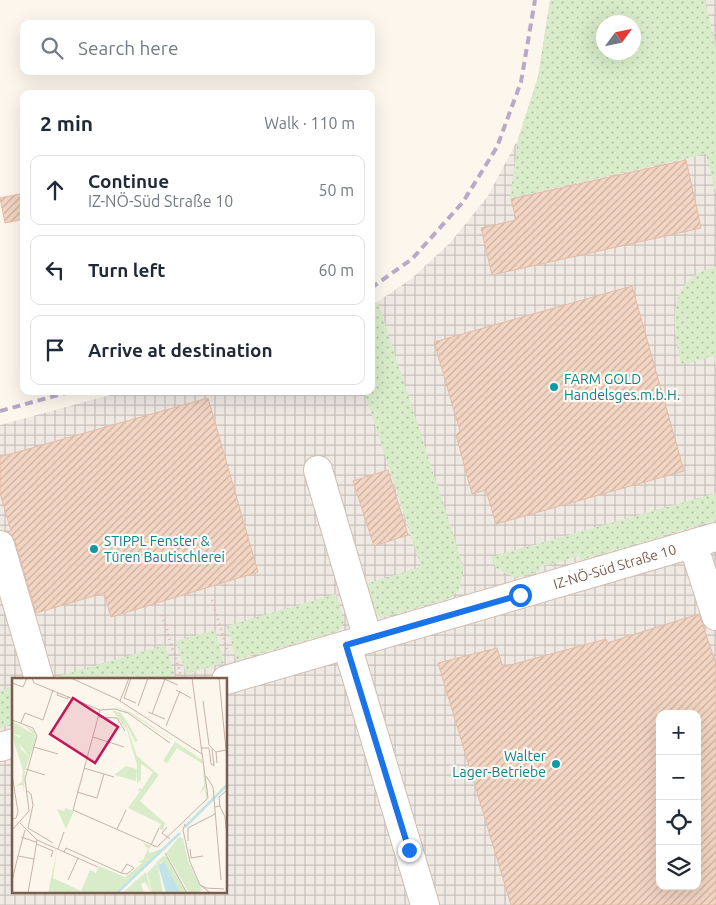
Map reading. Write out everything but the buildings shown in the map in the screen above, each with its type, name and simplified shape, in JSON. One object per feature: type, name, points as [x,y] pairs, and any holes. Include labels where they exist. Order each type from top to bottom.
[{"type":"street","points":[[318,470],[357,642],[425,905]]},
{"type":"street","points":[[705,540],[716,616]]},
{"type":"street","name":"IZ-NÖ-Süd Straße 10","points":[[230,679],[705,540]]},
{"type":"street","points":[[0,545],[38,678]]},
{"type":"path","points":[[212,600],[230,679]]},
{"type":"path","points":[[162,615],[182,678]]},
{"type":"shaded area","points":[[550,0],[716,0],[716,905],[0,905],[0,425],[110,395],[375,395],[375,303],[411,279],[450,243],[488,196],[518,139],[538,77]]},
{"type":"green space","points":[[550,0],[705,0],[716,47],[716,194],[706,154],[510,198],[518,139],[538,77]]},
{"type":"green space","points":[[716,267],[716,366],[713,356],[682,365],[678,350],[675,319],[676,305],[680,292],[688,281],[700,272]]},
{"type":"green space","points":[[378,302],[464,568],[459,591],[450,598],[381,618],[374,614],[365,584],[421,567],[365,395],[375,395],[375,304]]},
{"type":"green space","points":[[716,493],[716,520],[581,560],[579,556],[540,567],[540,571],[516,578],[496,568],[491,557]]},
{"type":"green space","points":[[336,594],[344,622],[339,631],[236,660],[227,626]]},
{"type":"green space","points":[[215,630],[224,663],[186,674],[176,641]]},
{"type":"green space","points":[[165,645],[175,676],[170,678],[53,678]]},
{"type":"green space","points":[[12,687],[12,724],[0,728],[0,691]]},
{"type":"railway","points":[[375,285],[412,259],[463,202],[497,147],[521,82],[535,0]]},
{"type":"railway","points":[[0,411],[58,395]]},
{"type":"place","name":"FARM GOLD Handelsges.m.b.H.","points":[[554,387]]},
{"type":"place","name":"STIPPL Fenster & Türen Bautischlerei","points":[[94,549]]},
{"type":"place","name":"Walter Lager-Betriebe","points":[[556,764]]},
{"type":"route","points":[[409,850],[346,645],[520,595]]}]
